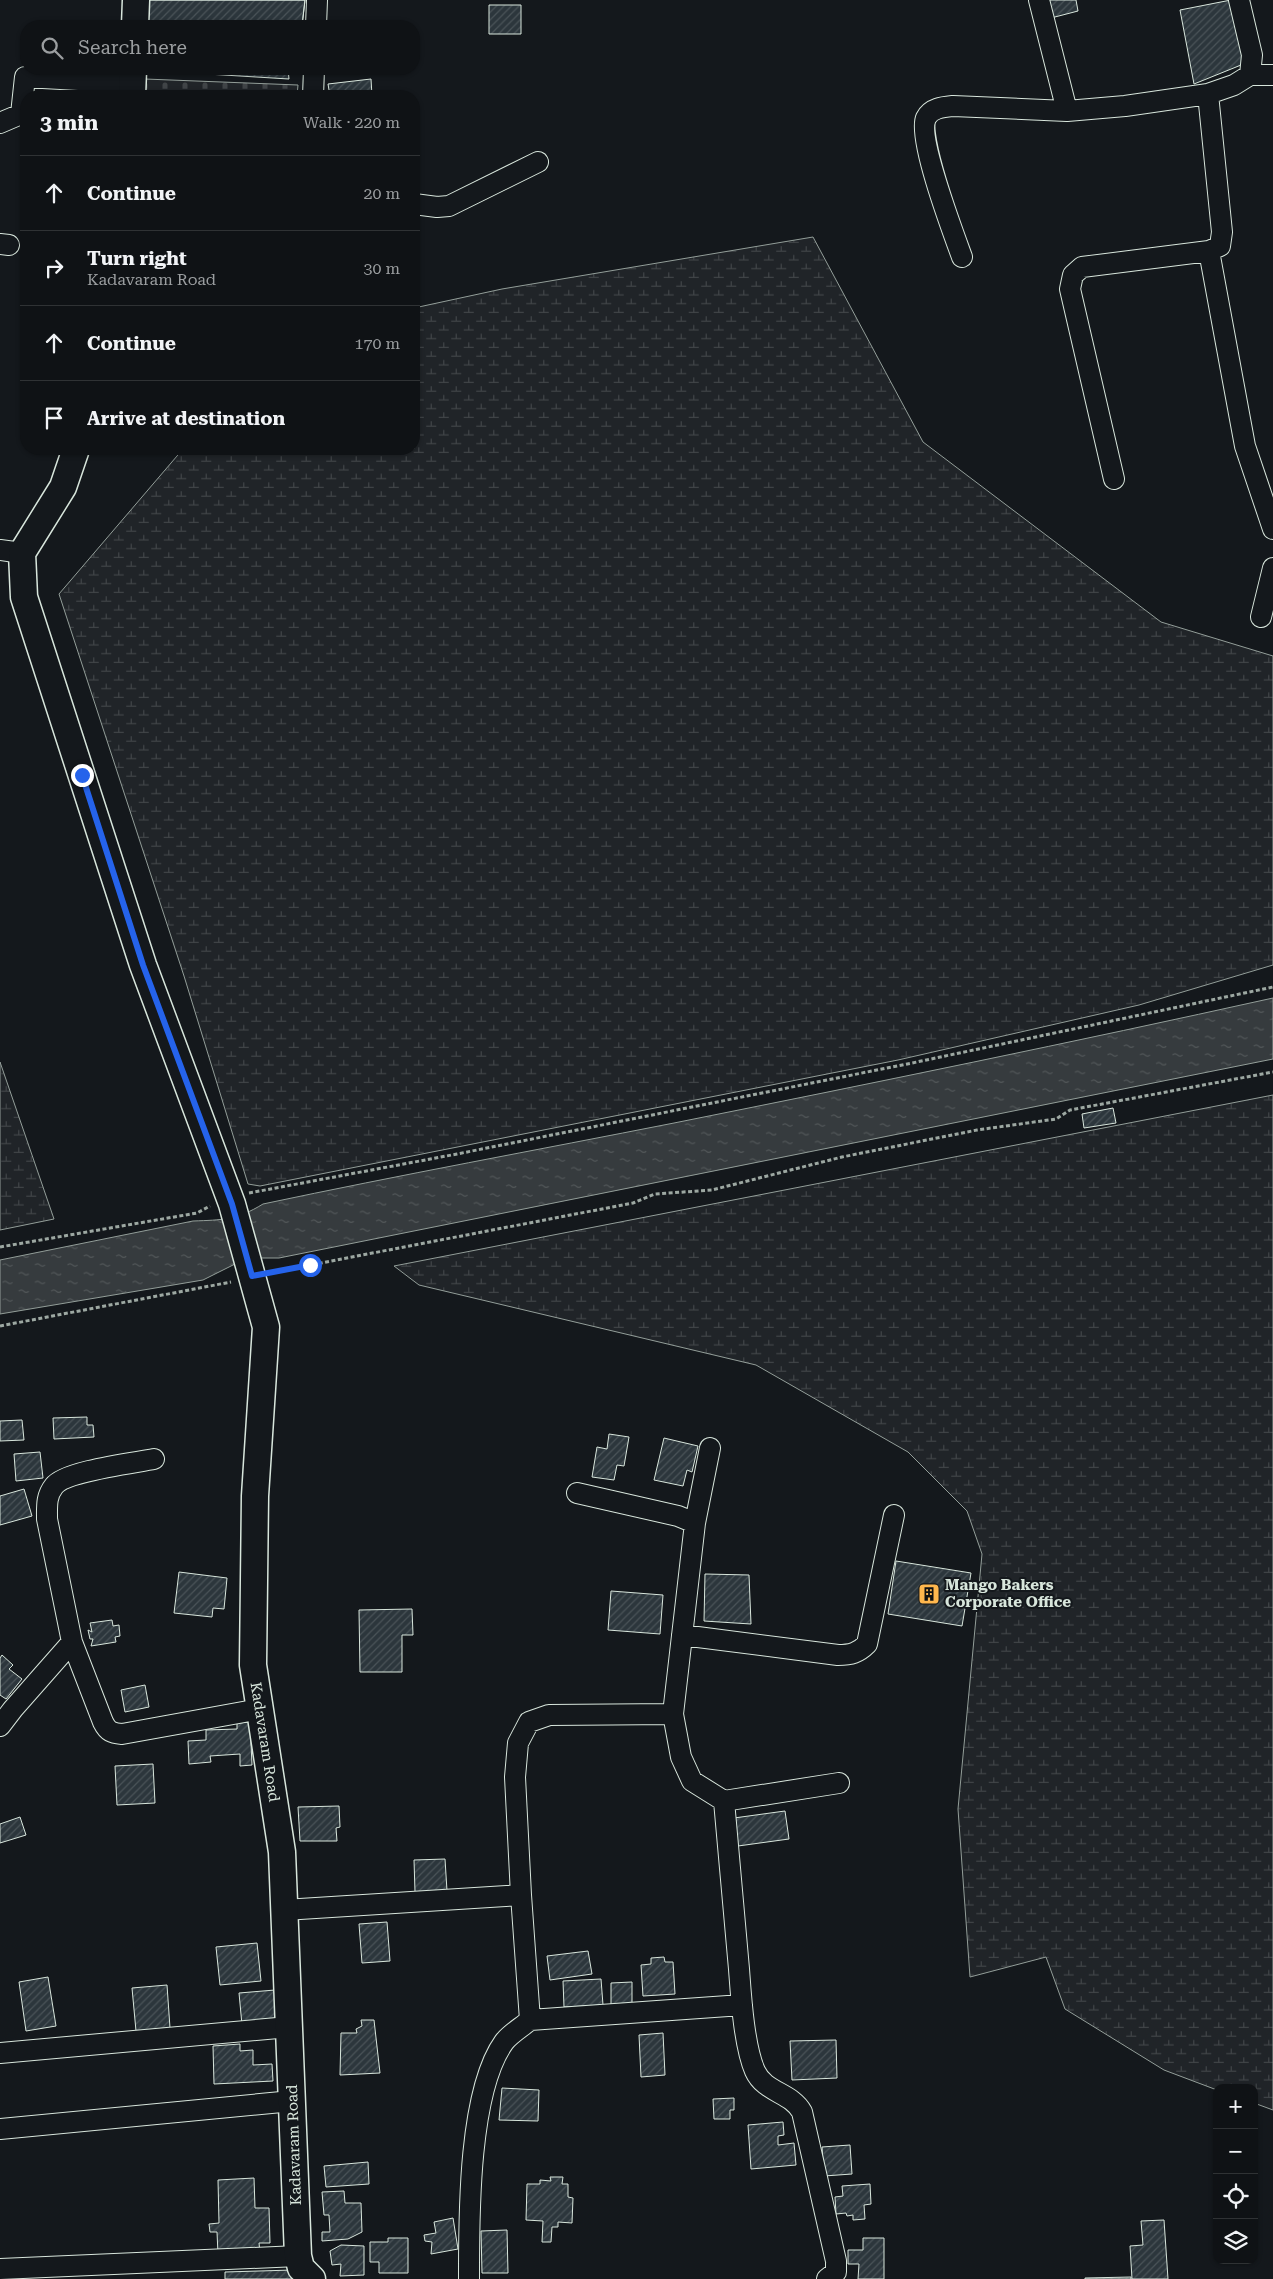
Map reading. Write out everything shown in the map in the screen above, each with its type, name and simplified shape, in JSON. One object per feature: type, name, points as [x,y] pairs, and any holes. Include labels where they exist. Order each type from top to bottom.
[{"type":"main road","points":[[135,20],[136,0]]},
{"type":"main road","points":[[11,551],[63,487],[74,455]]},
{"type":"main road","name":"Kadavaram Road","points":[[11,551],[24,597],[143,965],[230,1201],[266,1327],[255,1496],[253,1665],[282,1852],[298,2256],[301,2268],[312,2279]]},
{"type":"street","points":[[316,20],[317,0]]},
{"type":"street","points":[[1039,0],[1067,111]]},
{"type":"street","points":[[1239,0],[1252,55],[1250,75]]},
{"type":"street","points":[[313,90],[314,75]]},
{"type":"street","points":[[962,258],[944,208],[924,128],[927,117],[937,108],[953,106],[1067,111],[1124,106],[1208,94],[1234,85],[1250,75],[1273,75]]},
{"type":"street","points":[[24,90],[25,77],[132,83]]},
{"type":"street","points":[[1114,479],[1070,289],[1073,275],[1082,267],[1209,251],[1220,246],[1222,232],[1208,94]]},
{"type":"street","points":[[0,123],[20,114]]},
{"type":"street","points":[[420,205],[437,207],[449,206],[538,162]]},
{"type":"street","points":[[1209,251],[1245,446],[1273,530]]},
{"type":"street","points":[[1262,618],[1273,568]]},
{"type":"street","points":[[710,1448],[695,1523],[673,1714],[681,1757],[692,1781],[724,1801],[839,1783]]},
{"type":"street","points":[[154,1459],[69,1476],[55,1484],[47,1499],[47,1519],[72,1642],[103,1722],[107,1730],[113,1734],[122,1734],[260,1709]]},
{"type":"street","points":[[577,1492],[678,1516],[695,1523]]},
{"type":"street","points":[[682,1635],[838,1655],[850,1656],[860,1651],[867,1644],[894,1515]]},
{"type":"street","points":[[0,1726],[6,1703],[72,1642]]},
{"type":"street","points":[[530,2020],[515,1776],[518,1743],[529,1722],[549,1715],[673,1714]]},
{"type":"street","points":[[724,1801],[742,2005],[755,2071],[766,2086],[789,2097],[802,2112],[836,2261],[836,2272],[827,2279]]},
{"type":"street","points":[[284,1910],[521,1895]]},
{"type":"street","points":[[469,2279],[469,2222],[476,2122],[492,2063],[505,2041],[530,2020],[742,2005]]},
{"type":"street","points":[[0,2053],[289,2027]]},
{"type":"street","points":[[0,2129],[292,2101]]},
{"type":"street","points":[[0,2269],[80,2272],[298,2256]]},
{"type":"path","points":[[0,1247],[197,1213],[230,1201],[912,1063],[1273,987]]},
{"type":"path","points":[[0,1326],[216,1286],[252,1274],[633,1203],[655,1194],[712,1190],[842,1157],[978,1130],[1056,1119],[1070,1110],[1273,1072]]},
{"type":"green space","points":[[145,79],[298,85],[298,90],[145,90]]},
{"type":"green space","points":[[813,237],[923,442],[1161,622],[1273,656],[1273,965],[1139,1005],[898,1060],[260,1186],[248,1184],[184,976],[59,594],[178,455],[420,455],[420,307],[502,289]]},
{"type":"green space","points":[[0,1062],[54,1219],[0,1230]]},
{"type":"green space","points":[[1273,1095],[1273,2110],[1258,2104],[1258,2084],[1213,2084],[1213,2088],[1164,2070],[1065,2009],[1046,1957],[970,1977],[958,1809],[982,1554],[967,1511],[908,1452],[756,1365],[419,1285],[394,1266]]},
{"type":"water","points":[[1273,998],[1273,1059],[279,1258],[257,1258],[237,1263],[203,1280],[0,1314],[0,1260],[193,1221],[229,1218],[263,1204],[824,1093]]},
{"type":"building","points":[[148,0],[305,0],[303,20],[148,20]]},
{"type":"building","points":[[148,0],[305,0],[303,20],[148,20]]},
{"type":"building","points":[[1047,0],[1076,0],[1078,11],[1051,18]]},
{"type":"building","points":[[1231,0],[1246,63],[1194,84],[1180,10]]},
{"type":"building","points":[[489,5],[521,5],[521,34],[489,34]]},
{"type":"building","points":[[223,75],[289,75],[289,79]]},
{"type":"building","points":[[371,79],[372,90],[329,90],[328,84]]},
{"type":"building","points":[[1113,1108],[1116,1123],[1084,1128],[1082,1114]]},
{"type":"building","points":[[87,1417],[87,1425],[93,1425],[94,1437],[54,1439],[53,1418]]},
{"type":"building","points":[[22,1420],[24,1440],[0,1441],[0,1421]]},
{"type":"building","points":[[609,1434],[629,1437],[624,1466],[617,1465],[614,1480],[592,1477],[597,1447],[607,1449]]},
{"type":"building","points":[[664,1438],[698,1446],[692,1472],[687,1470],[683,1486],[654,1480]]},
{"type":"building","points":[[40,1452],[43,1478],[16,1481],[14,1454]]},
{"type":"building","points":[[24,1489],[32,1516],[0,1525],[0,1496]]},
{"type":"building","name":"Mango Bakers Corporate Office","points":[[896,1561],[971,1573],[962,1626],[888,1614]]},
{"type":"building","points":[[179,1572],[227,1578],[224,1609],[213,1608],[212,1617],[174,1613]]},
{"type":"building","points":[[705,1574],[749,1575],[751,1624],[704,1621]]},
{"type":"building","points":[[611,1591],[663,1595],[660,1634],[608,1630]]},
{"type":"building","points":[[412,1609],[413,1635],[402,1635],[402,1672],[360,1672],[359,1610]]},
{"type":"building","points":[[112,1620],[113,1626],[119,1625],[120,1636],[115,1637],[116,1642],[91,1646],[93,1639],[90,1639],[88,1630],[92,1632],[90,1623]]},
{"type":"building","points":[[2,1655],[13,1665],[9,1669],[22,1679],[6,1699],[0,1695],[0,1658]]},
{"type":"building","points":[[145,1685],[149,1707],[125,1712],[121,1690]]},
{"type":"building","points":[[250,1722],[252,1765],[240,1766],[240,1754],[210,1756],[211,1762],[189,1764],[188,1741],[206,1740],[206,1730],[237,1729],[237,1723]]},
{"type":"building","points":[[153,1764],[155,1803],[117,1805],[115,1766]]},
{"type":"building","points":[[339,1806],[340,1827],[336,1828],[337,1841],[300,1841],[298,1807]]},
{"type":"building","points":[[785,1811],[789,1839],[738,1846],[734,1818]]},
{"type":"building","points":[[20,1817],[26,1835],[0,1843],[0,1824]]},
{"type":"building","points":[[445,1859],[447,1891],[415,1892],[414,1860]]},
{"type":"building","points":[[387,1922],[390,1961],[362,1963],[359,1924]]},
{"type":"building","points":[[257,1943],[261,1981],[220,1985],[216,1947]]},
{"type":"building","points":[[588,1951],[592,1974],[550,1980],[547,1956]]},
{"type":"building","points":[[664,1957],[665,1962],[673,1962],[675,1994],[643,1996],[641,1965],[651,1964],[651,1958]]},
{"type":"building","points":[[48,1977],[56,2026],[26,2031],[19,1982]]},
{"type":"building","points":[[601,1979],[603,2005],[564,2007],[563,1981]]},
{"type":"building","points":[[632,1982],[632,2007],[611,2007],[611,1983]]},
{"type":"building","points":[[167,1985],[170,2028],[136,2031],[132,1988]]},
{"type":"building","points":[[275,1990],[278,2022],[242,2025],[239,1993]]},
{"type":"building","points":[[361,2020],[374,2020],[380,2073],[340,2075],[341,2033],[357,2033],[356,2029],[362,2026]]},
{"type":"building","points":[[663,2033],[665,2075],[641,2077],[639,2035]]},
{"type":"building","points":[[836,2040],[837,2078],[792,2080],[790,2041]]},
{"type":"building","points":[[240,2044],[240,2051],[253,2050],[253,2065],[272,2064],[273,2081],[214,2084],[213,2046]]},
{"type":"building","points":[[502,2088],[539,2090],[538,2121],[499,2120]]},
{"type":"building","points":[[734,2098],[734,2110],[730,2110],[730,2119],[714,2119],[713,2099]]},
{"type":"building","points":[[783,2122],[784,2135],[778,2136],[778,2145],[794,2143],[796,2165],[751,2169],[748,2125]]},
{"type":"building","points":[[850,2145],[852,2174],[824,2176],[822,2147]]},
{"type":"building","points":[[368,2162],[369,2184],[326,2187],[324,2166]]},
{"type":"building","points":[[550,2177],[563,2177],[562,2184],[568,2184],[568,2197],[573,2198],[572,2223],[558,2222],[558,2227],[552,2227],[551,2242],[542,2242],[543,2221],[526,2220],[527,2184],[540,2184],[540,2180],[551,2181]]},
{"type":"building","points":[[254,2178],[255,2208],[269,2208],[270,2243],[259,2243],[260,2252],[218,2254],[217,2232],[210,2232],[209,2224],[219,2223],[218,2180]]},
{"type":"building","points":[[870,2184],[871,2204],[864,2205],[865,2219],[853,2220],[853,2215],[847,2216],[846,2213],[836,2214],[835,2197],[843,2196],[842,2186]]},
{"type":"building","points":[[344,2191],[345,2203],[361,2203],[362,2232],[348,2239],[322,2241],[322,2232],[330,2232],[329,2215],[324,2215],[322,2192]]},
{"type":"building","points":[[453,2218],[458,2249],[431,2254],[432,2242],[425,2241],[424,2235],[436,2233],[434,2222]]},
{"type":"building","points":[[1164,2220],[1168,2279],[1132,2279],[1130,2246],[1143,2245],[1141,2221]]},
{"type":"building","points":[[507,2230],[508,2273],[482,2273],[481,2231]]},
{"type":"building","points":[[388,2238],[408,2238],[408,2273],[379,2273],[379,2262],[370,2262],[370,2242],[388,2242]]},
{"type":"building","points":[[863,2238],[884,2238],[884,2279],[858,2279],[859,2264],[848,2264],[848,2250],[863,2250]]},
{"type":"building","points":[[341,2245],[364,2246],[364,2275],[340,2276],[341,2264],[332,2265],[330,2251]]},
{"type":"building","points":[[293,2270],[293,2279],[225,2279],[225,2272]]},
{"type":"building","points":[[1131,2277],[1131,2279],[1085,2279],[1085,2278]]},
{"type":"place","name":"Mango Bakers Corporate Office","points":[[929,1594]]},
{"type":"route","points":[[82,775],[143,965],[232,1204],[252,1276],[310,1265]]}]
